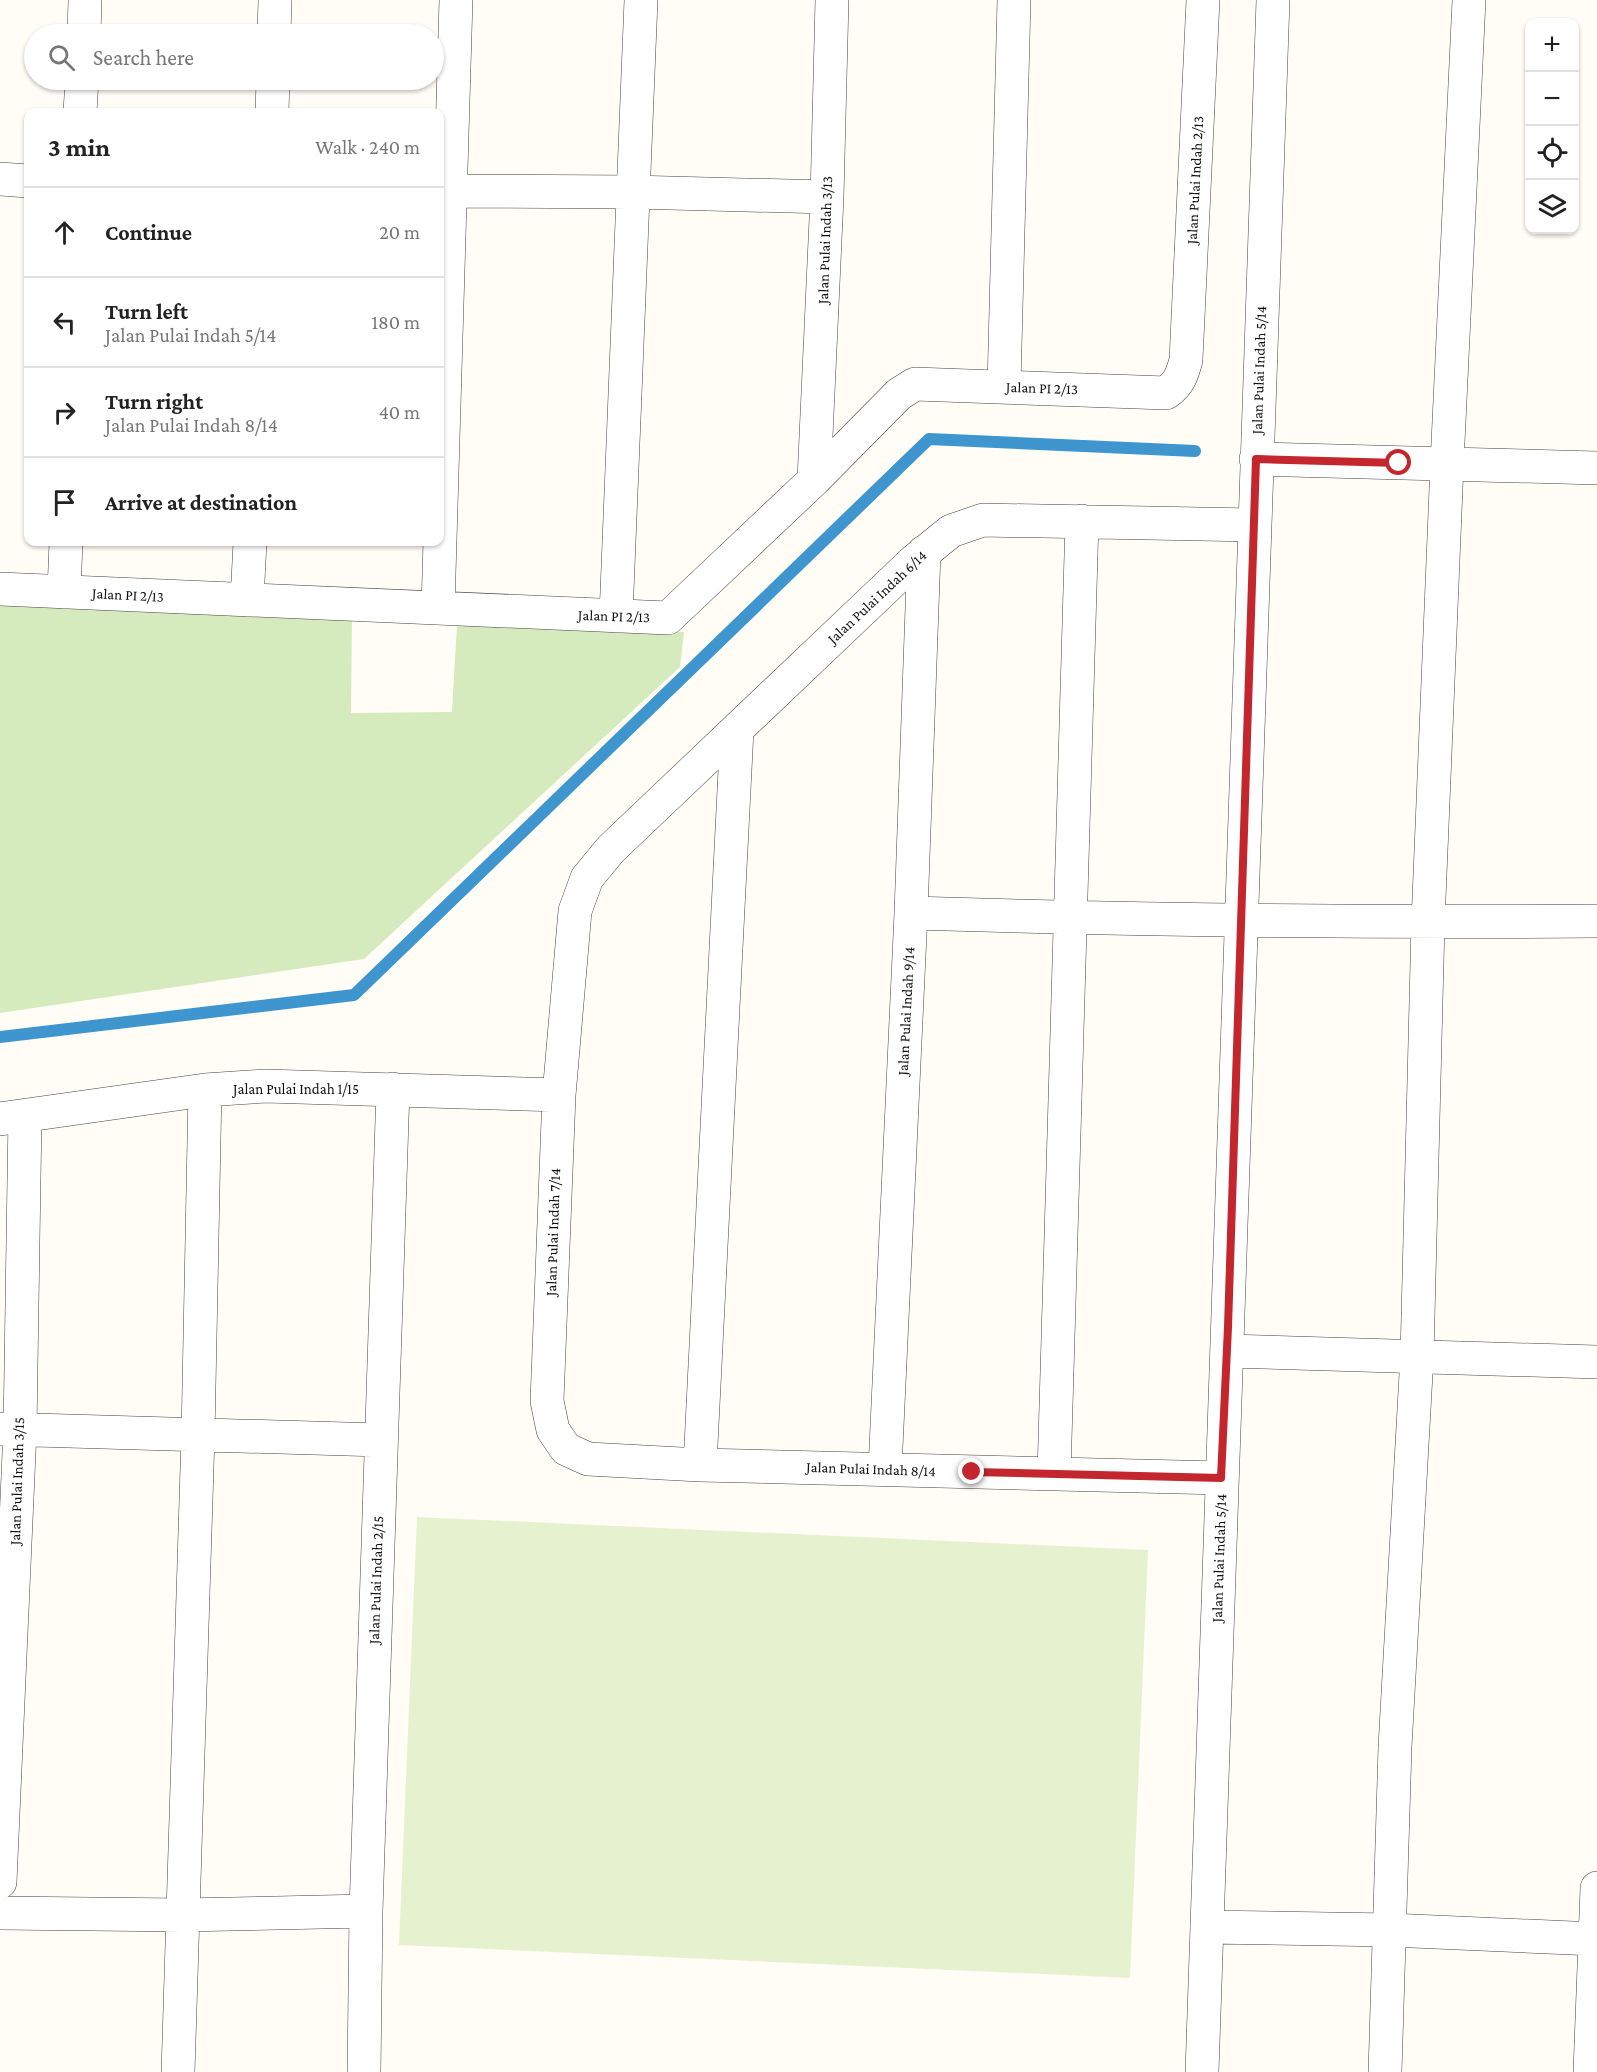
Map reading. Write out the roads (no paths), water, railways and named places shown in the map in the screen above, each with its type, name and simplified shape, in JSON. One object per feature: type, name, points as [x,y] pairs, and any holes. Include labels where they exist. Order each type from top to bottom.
[{"type":"street","points":[[84,24],[85,0]]},
{"type":"street","points":[[274,24],[275,0]]},
{"type":"street","points":[[444,251],[445,191],[456,0]]},
{"type":"street","points":[[616,616],[641,0]]},
{"type":"street","name":"Jalan Pulai Indah 3/13","points":[[814,480],[827,198],[832,0]]},
{"type":"street","points":[[1004,386],[1014,0]]},
{"type":"street","name":"Jalan Pulai Indah 2/13","points":[[1186,360],[1203,0]]},
{"type":"street","name":"Jalan Pulai Indah 5/14","points":[[1202,2072],[1273,0]]},
{"type":"street","points":[[1385,2072],[1395,1747],[1416,1356],[1428,923],[1447,464],[1470,0]]},
{"type":"street","points":[[80,108],[81,90]]},
{"type":"street","points":[[272,108],[273,90]]},
{"type":"street","points":[[0,179],[24,180]]},
{"type":"street","points":[[445,191],[632,192],[827,198]]},
{"type":"street","name":"Jalan PI 2/13","points":[[0,589],[668,618],[814,480],[899,394],[915,384],[1166,393],[1175,387],[1186,360]]},
{"type":"street","points":[[1256,459],[1597,468]]},
{"type":"street","name":"Jalan Pulai Indah 6/14","points":[[587,878],[611,849],[924,552],[951,531],[983,520],[1254,525]]},
{"type":"street","points":[[1054,1474],[1082,521]]},
{"type":"street","points":[[64,592],[66,546]]},
{"type":"street","points":[[247,600],[250,546]]},
{"type":"street","points":[[438,609],[439,546]]},
{"type":"street","name":"Jalan Pulai Indah 9/14","points":[[885,1469],[911,913],[924,552]]},
{"type":"street","points":[[700,1465],[737,730]]},
{"type":"street","name":"Jalan Pulai Indah 7/14","points":[[587,878],[575,911],[559,1095],[547,1401],[553,1431],[566,1449],[588,1459],[700,1465]]},
{"type":"street","points":[[911,913],[1241,921],[1428,923],[1597,921]]},
{"type":"street","name":"Jalan Pulai Indah 1/15","points":[[12,1118],[205,1090],[266,1086],[559,1095]]},
{"type":"street","name":"Jalan Pulai Indah 2/15","points":[[364,2072],[366,1911],[393,1089]]},
{"type":"street","points":[[178,2072],[198,1436],[205,1090]]},
{"type":"street","name":"Jalan Pulai Indah 3/15","points":[[0,1882],[10,1430],[12,1118]]},
{"type":"street","points":[[1227,1351],[1597,1362]]},
{"type":"street","points":[[10,1430],[381,1440]]},
{"type":"street","name":"Jalan Pulai Indah 8/14","points":[[700,1465],[1221,1478]]},
{"type":"street","points":[[1590,2072],[1597,1888]]},
{"type":"street","points":[[0,1913],[182,1915],[366,1911]]},
{"type":"street","points":[[1207,1926],[1390,1930],[1596,1929]]},
{"type":"waterway","points":[[0,1037],[354,995],[929,439],[1195,451]]}]
